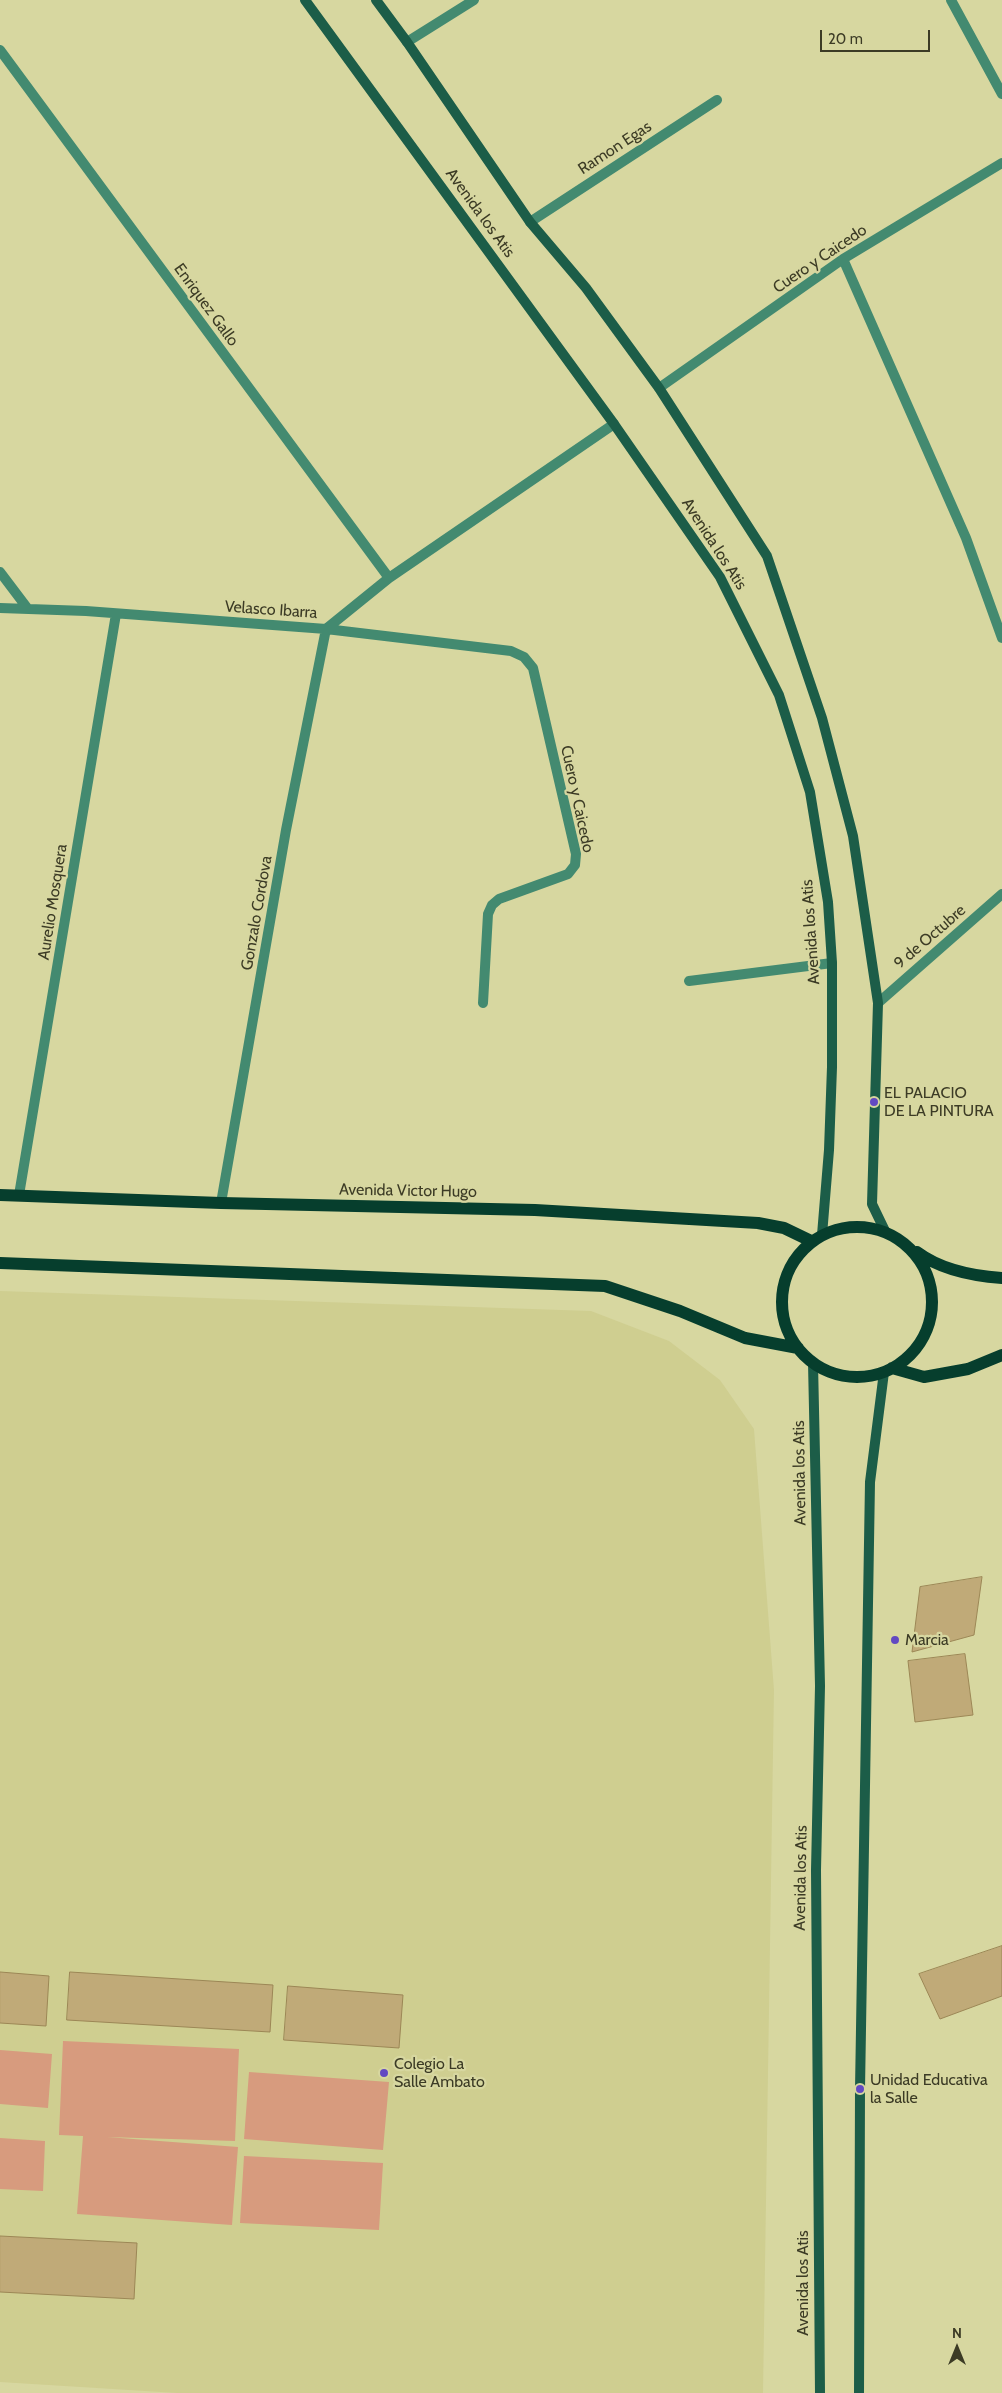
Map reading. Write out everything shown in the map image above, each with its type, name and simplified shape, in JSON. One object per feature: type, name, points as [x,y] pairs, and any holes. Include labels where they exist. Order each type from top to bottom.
[{"type":"main road","name":"Avenida los Atis","points":[[305,0],[614,424],[720,578],[779,695],[810,792],[828,902],[832,963],[829,1150],[816,1238]]},
{"type":"main road","points":[[376,0],[408,42],[530,222],[586,288],[659,388],[767,556],[822,718],[853,836],[878,1003],[872,1204],[885,1231]]},
{"type":"main road","name":"Avenida Victor Hugo","points":[[0,1195],[221,1203],[535,1210],[758,1223],[784,1228],[816,1238]]},
{"type":"main road","points":[[904,1242],[921,1261],[930,1284],[932,1309],[926,1333],[912,1354],[888,1370],[860,1377],[835,1374],[813,1363],[798,1348],[786,1327],[781,1304],[784,1280],[795,1259],[816,1238],[853,1227],[885,1231],[904,1242],[930,1262],[977,1276],[1002,1278]]},
{"type":"main road","points":[[0,1263],[605,1286],[680,1311],[745,1338],[798,1348]]},
{"type":"main road","points":[[888,1370],[924,1377],[968,1369],[1002,1355]]},
{"type":"main road","name":"Avenida los Atis","points":[[813,1363],[820,1686],[816,1870],[820,2393]]},
{"type":"main road","points":[[859,2393],[860,2089],[870,1482],[888,1370]]},
{"type":"street","points":[[408,42],[474,0]]},
{"type":"street","points":[[951,0],[1002,94]]},
{"type":"street","name":"Enriquez Gallo","points":[[0,50],[389,578]]},
{"type":"street","name":"Ramon Egas","points":[[530,222],[717,100]]},
{"type":"street","name":"Cuero y Caicedo","points":[[659,388],[843,259],[1002,163]]},
{"type":"street","points":[[843,259],[966,538],[1002,638]]},
{"type":"street","points":[[326,630],[389,578],[614,424]]},
{"type":"street","points":[[0,572],[28,609]]},
{"type":"street","name":"Velasco Ibarra","points":[[0,608],[116,614],[326,630],[511,651],[524,657],[533,668]]},
{"type":"street","name":"Aurelio Mosquera","points":[[19,1195],[116,614]]},
{"type":"street","name":"Gonzalo Cordova","points":[[221,1203],[286,830],[326,630]]},
{"type":"street","name":"Cuero y Caicedo","points":[[483,1003],[488,914],[492,905],[499,899],[568,874],[575,865],[576,854],[533,668]]},
{"type":"street","name":"9 de Octubre","points":[[878,1003],[1002,894]]},
{"type":"street","points":[[689,981],[832,963]]},
{"type":"shaded area","name":"Colegio La Salle Ambato","points":[[0,1291],[591,1311],[669,1341],[720,1380],[754,1429],[774,1690],[763,2393],[177,2393],[0,2382]]},
{"type":"shaded area","points":[[63,2041],[239,2049],[235,2141],[107,2137],[238,2147],[232,2225],[77,2214],[83,2136],[59,2135]]},
{"type":"shaded area","points":[[0,2050],[52,2054],[48,2108],[0,2104]]},
{"type":"shaded area","points":[[249,2072],[389,2082],[383,2150],[244,2139]]},
{"type":"shaded area","points":[[0,2138],[45,2141],[43,2191],[0,2189]]},
{"type":"shaded area","points":[[244,2156],[383,2163],[379,2230],[240,2223]]},
{"type":"building","points":[[982,1577],[974,1635],[912,1652],[920,1587]]},
{"type":"building","points":[[965,1654],[973,1715],[915,1722],[908,1661]]},
{"type":"building","points":[[1002,1946],[1002,1996],[940,2019],[919,1974]]},
{"type":"building","points":[[0,1972],[49,1976],[46,2026],[0,2023]]},
{"type":"building","points":[[70,1972],[273,1985],[270,2032],[67,2020]]},
{"type":"building","points":[[288,1986],[403,1995],[399,2048],[284,2040]]},
{"type":"building","points":[[0,2236],[137,2243],[134,2299],[0,2292]]},
{"type":"place","name":"EL PALACIO DE LA PINTURA","points":[[874,1102]]},
{"type":"place","name":"Marcia","points":[[895,1640]]},
{"type":"place","name":"Colegio La Salle Ambato","points":[[384,2073]]},
{"type":"place","name":"Unidad Educativa la Salle","points":[[860,2089]]}]
